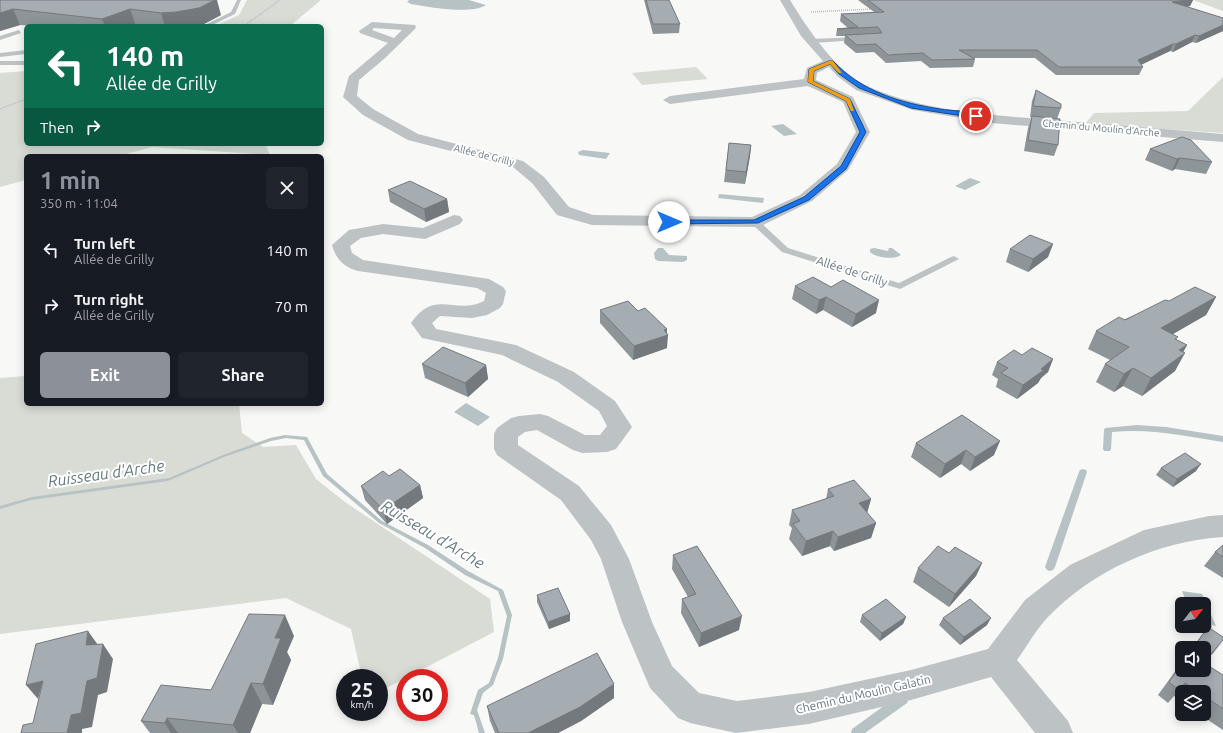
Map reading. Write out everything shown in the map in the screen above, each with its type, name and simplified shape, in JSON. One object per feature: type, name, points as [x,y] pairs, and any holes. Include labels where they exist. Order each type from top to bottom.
[{"type":"street","name":"Chemin du Moulin d'Arche","points":[[785,0],[799,26],[841,73],[860,87],[913,106],[991,119],[1223,138]]},
{"type":"street","name":"Allée de Grilly","points":[[396,42],[353,79],[350,97],[368,112],[413,137],[518,164],[538,180],[563,211],[592,220],[755,222],[806,198],[844,167],[863,132],[848,100],[810,82]]},
{"type":"street","points":[[670,100],[810,82],[811,70],[831,62]]},
{"type":"street","name":"Chemin du Moulin Galatin","points":[[454,220],[425,234],[383,229],[355,234],[341,245],[344,256],[358,265],[482,283],[496,291],[493,304],[473,312],[443,308],[426,315],[421,323],[429,334],[508,350],[566,377],[607,406],[620,427],[607,443],[582,444],[540,422],[519,424],[506,434],[506,449],[570,493],[601,533],[615,559],[637,622],[660,677],[690,707],[737,717],[810,708],[911,685],[998,660]]},
{"type":"street","points":[[1056,733],[998,660],[1036,609],[1080,573],[1144,541],[1209,527],[1223,526]]},
{"type":"lane","points":[[210,24],[233,13],[239,0]]},
{"type":"lane","points":[[0,38],[19,32]]},
{"type":"lane","points":[[812,41],[862,39]]},
{"type":"lane","points":[[0,55],[24,52]]},
{"type":"lane","points":[[0,63],[24,62]]},
{"type":"lane","name":"Allée de Grilly","points":[[755,222],[785,250],[900,286],[954,259]]},
{"type":"path","points":[[247,24],[280,0]]},
{"type":"path","points":[[792,12],[875,9]]},
{"type":"path","points":[[0,109],[24,100]]},
{"type":"shaded area","points":[[247,0],[321,0],[292,24],[219,24],[239,15]]},
{"type":"shaded area","points":[[409,0],[469,0],[486,5],[479,8],[460,10],[411,4],[407,2]]},
{"type":"shaded area","points":[[1193,0],[1223,0],[1223,11]]},
{"type":"shaded area","points":[[696,67],[708,79],[642,85],[632,73]]},
{"type":"shaded area","points":[[24,71],[24,146],[266,146],[270,154],[152,147],[126,154],[24,154],[24,181],[0,187],[0,73]]},
{"type":"shaded area","points":[[1223,77],[1223,133],[1085,124],[1094,113],[1188,111]]},
{"type":"shaded area","points":[[783,124],[797,134],[784,136],[771,126]]},
{"type":"shaded area","points":[[583,150],[610,153],[606,159],[579,155],[578,152]]},
{"type":"shaded area","points":[[970,178],[981,182],[965,190],[955,186]]},
{"type":"shaded area","points":[[719,194],[764,198],[763,203],[718,198]]},
{"type":"shaded area","points":[[658,248],[663,248],[669,255],[687,256],[687,260],[683,262],[658,261],[655,259],[654,253]]},
{"type":"shaded area","points":[[874,248],[888,251],[889,248],[892,248],[901,255],[890,258],[876,256],[870,252],[870,249]]},
{"type":"shaded area","points":[[24,376],[24,406],[239,406],[242,433],[263,447],[296,445],[316,479],[345,502],[490,599],[494,632],[423,669],[396,669],[396,683],[388,687],[388,669],[360,669],[351,629],[286,598],[0,634],[0,378]]},
{"type":"shaded area","points":[[466,403],[490,417],[478,426],[454,412]]},
{"type":"shaded area","points":[[285,435],[307,437],[327,474],[382,521],[428,545],[468,571],[503,590],[512,615],[503,659],[493,685],[483,693],[477,710],[485,733],[479,733],[474,715],[470,714],[478,690],[489,683],[498,658],[507,616],[498,591],[465,575],[425,548],[379,523],[323,476],[304,440],[286,438],[271,441],[224,457],[168,481],[31,500],[0,509],[0,506],[32,497],[169,478],[223,455],[270,438]]},
{"type":"shaded area","points":[[1182,591],[1202,594],[1203,597],[1184,597]]},
{"type":"shaded area","points":[[1211,615],[1216,626],[1212,625],[1212,628]]},
{"type":"building","points":[[0,0],[215,0],[199,8],[176,12],[161,13],[130,9],[102,19],[13,9],[0,13]]},
{"type":"building","points":[[646,0],[669,0],[680,24],[653,24]]},
{"type":"building","points":[[868,0],[1189,0],[1172,2],[1223,18],[1223,25],[1199,36],[1195,35],[1173,44],[1138,60],[1143,67],[1059,67],[1037,50],[959,50],[975,59],[932,60],[923,53],[888,55],[876,44],[857,45],[845,35],[882,33],[878,27],[837,29],[858,27],[841,14],[884,12]]},
{"type":"building","points":[[1036,90],[1061,104],[1061,108],[1033,106]]},
{"type":"building","points":[[1032,116],[1060,119],[1058,145],[1028,140]]},
{"type":"building","points":[[1182,137],[1191,140],[1212,162],[1180,158],[1177,159],[1150,149]]},
{"type":"building","points":[[729,143],[751,145],[746,172],[726,170]]},
{"type":"building","points":[[410,181],[447,199],[424,209],[388,190]]},
{"type":"building","points":[[1030,235],[1053,244],[1033,259],[1010,249]]},
{"type":"building","points":[[813,277],[831,287],[843,280],[879,300],[856,314],[826,297],[819,300],[795,286]]},
{"type":"building","points":[[1195,287],[1216,297],[1161,328],[1178,337],[1175,339],[1187,345],[1179,350],[1185,353],[1151,378],[1133,368],[1124,374],[1105,364],[1129,347],[1096,331],[1119,317],[1125,320],[1165,300],[1169,301]]},
{"type":"building","points":[[628,301],[638,311],[645,308],[667,329],[664,330],[668,335],[634,346],[600,310]]},
{"type":"building","points":[[443,347],[486,365],[465,383],[422,364]]},
{"type":"building","points":[[1032,348],[1053,359],[1041,369],[1044,370],[1023,385],[1001,373],[1008,368],[997,362],[1014,350],[1022,355]]},
{"type":"building","points":[[962,415],[1000,441],[975,457],[966,450],[945,464],[916,443]]},
{"type":"building","points":[[1185,453],[1201,464],[1177,479],[1161,468]]},
{"type":"building","points":[[400,469],[420,485],[383,510],[361,486],[383,471],[389,476]]},
{"type":"building","points":[[854,480],[871,499],[859,503],[876,523],[838,537],[833,531],[806,541],[793,524],[800,521],[792,510],[834,496],[828,489]]},
{"type":"building","points":[[1223,545],[1223,557],[1215,552]]},
{"type":"building","points":[[697,546],[742,616],[701,633],[682,599],[696,594],[673,555]]},
{"type":"building","points":[[938,546],[949,553],[955,547],[982,563],[955,594],[918,568]]},
{"type":"building","points":[[558,588],[570,614],[548,622],[537,595]]},
{"type":"building","points":[[886,599],[906,617],[882,633],[862,615]]},
{"type":"building","points":[[970,599],[991,618],[964,637],[943,618]]},
{"type":"building","points":[[249,614],[285,615],[275,638],[281,638],[263,684],[251,683],[233,725],[167,718],[165,723],[141,721],[161,685],[211,690]]},
{"type":"building","points":[[1211,629],[1223,637],[1223,640],[1211,654],[1211,641],[1198,641],[1204,633],[1211,633]]},
{"type":"building","points":[[88,631],[86,645],[103,644],[97,678],[87,681],[81,713],[71,715],[67,733],[21,733],[23,725],[33,723],[43,681],[26,685],[36,644]]},
{"type":"building","points":[[597,653],[614,684],[580,707],[528,733],[499,733],[487,706]]},
{"type":"building","points":[[1211,667],[1223,675],[1223,709],[1211,701],[1211,685],[1188,685],[1185,683],[1183,685],[1175,685],[1175,687],[1169,682],[1175,673],[1175,677],[1211,677]]},
{"type":"waterway","name":"Ruisseau d'Arche","points":[[1107,449],[1108,430],[1122,428],[1166,430],[1223,439]]},
{"type":"waterway","name":"Ruisseau d'Arche","points":[[1050,567],[1083,472]]},
{"type":"waterway","name":"Ruisseau d'Arche","points":[[856,733],[903,699]]},
{"type":"slow traffic","points":[[840,72],[831,62],[811,70],[810,82],[848,100],[852,110]]},
{"type":"route","points":[[669,222],[755,222],[806,198],[844,167],[863,132],[848,100],[810,82],[811,70],[831,62],[841,73],[860,87],[913,106],[976,116]]}]
